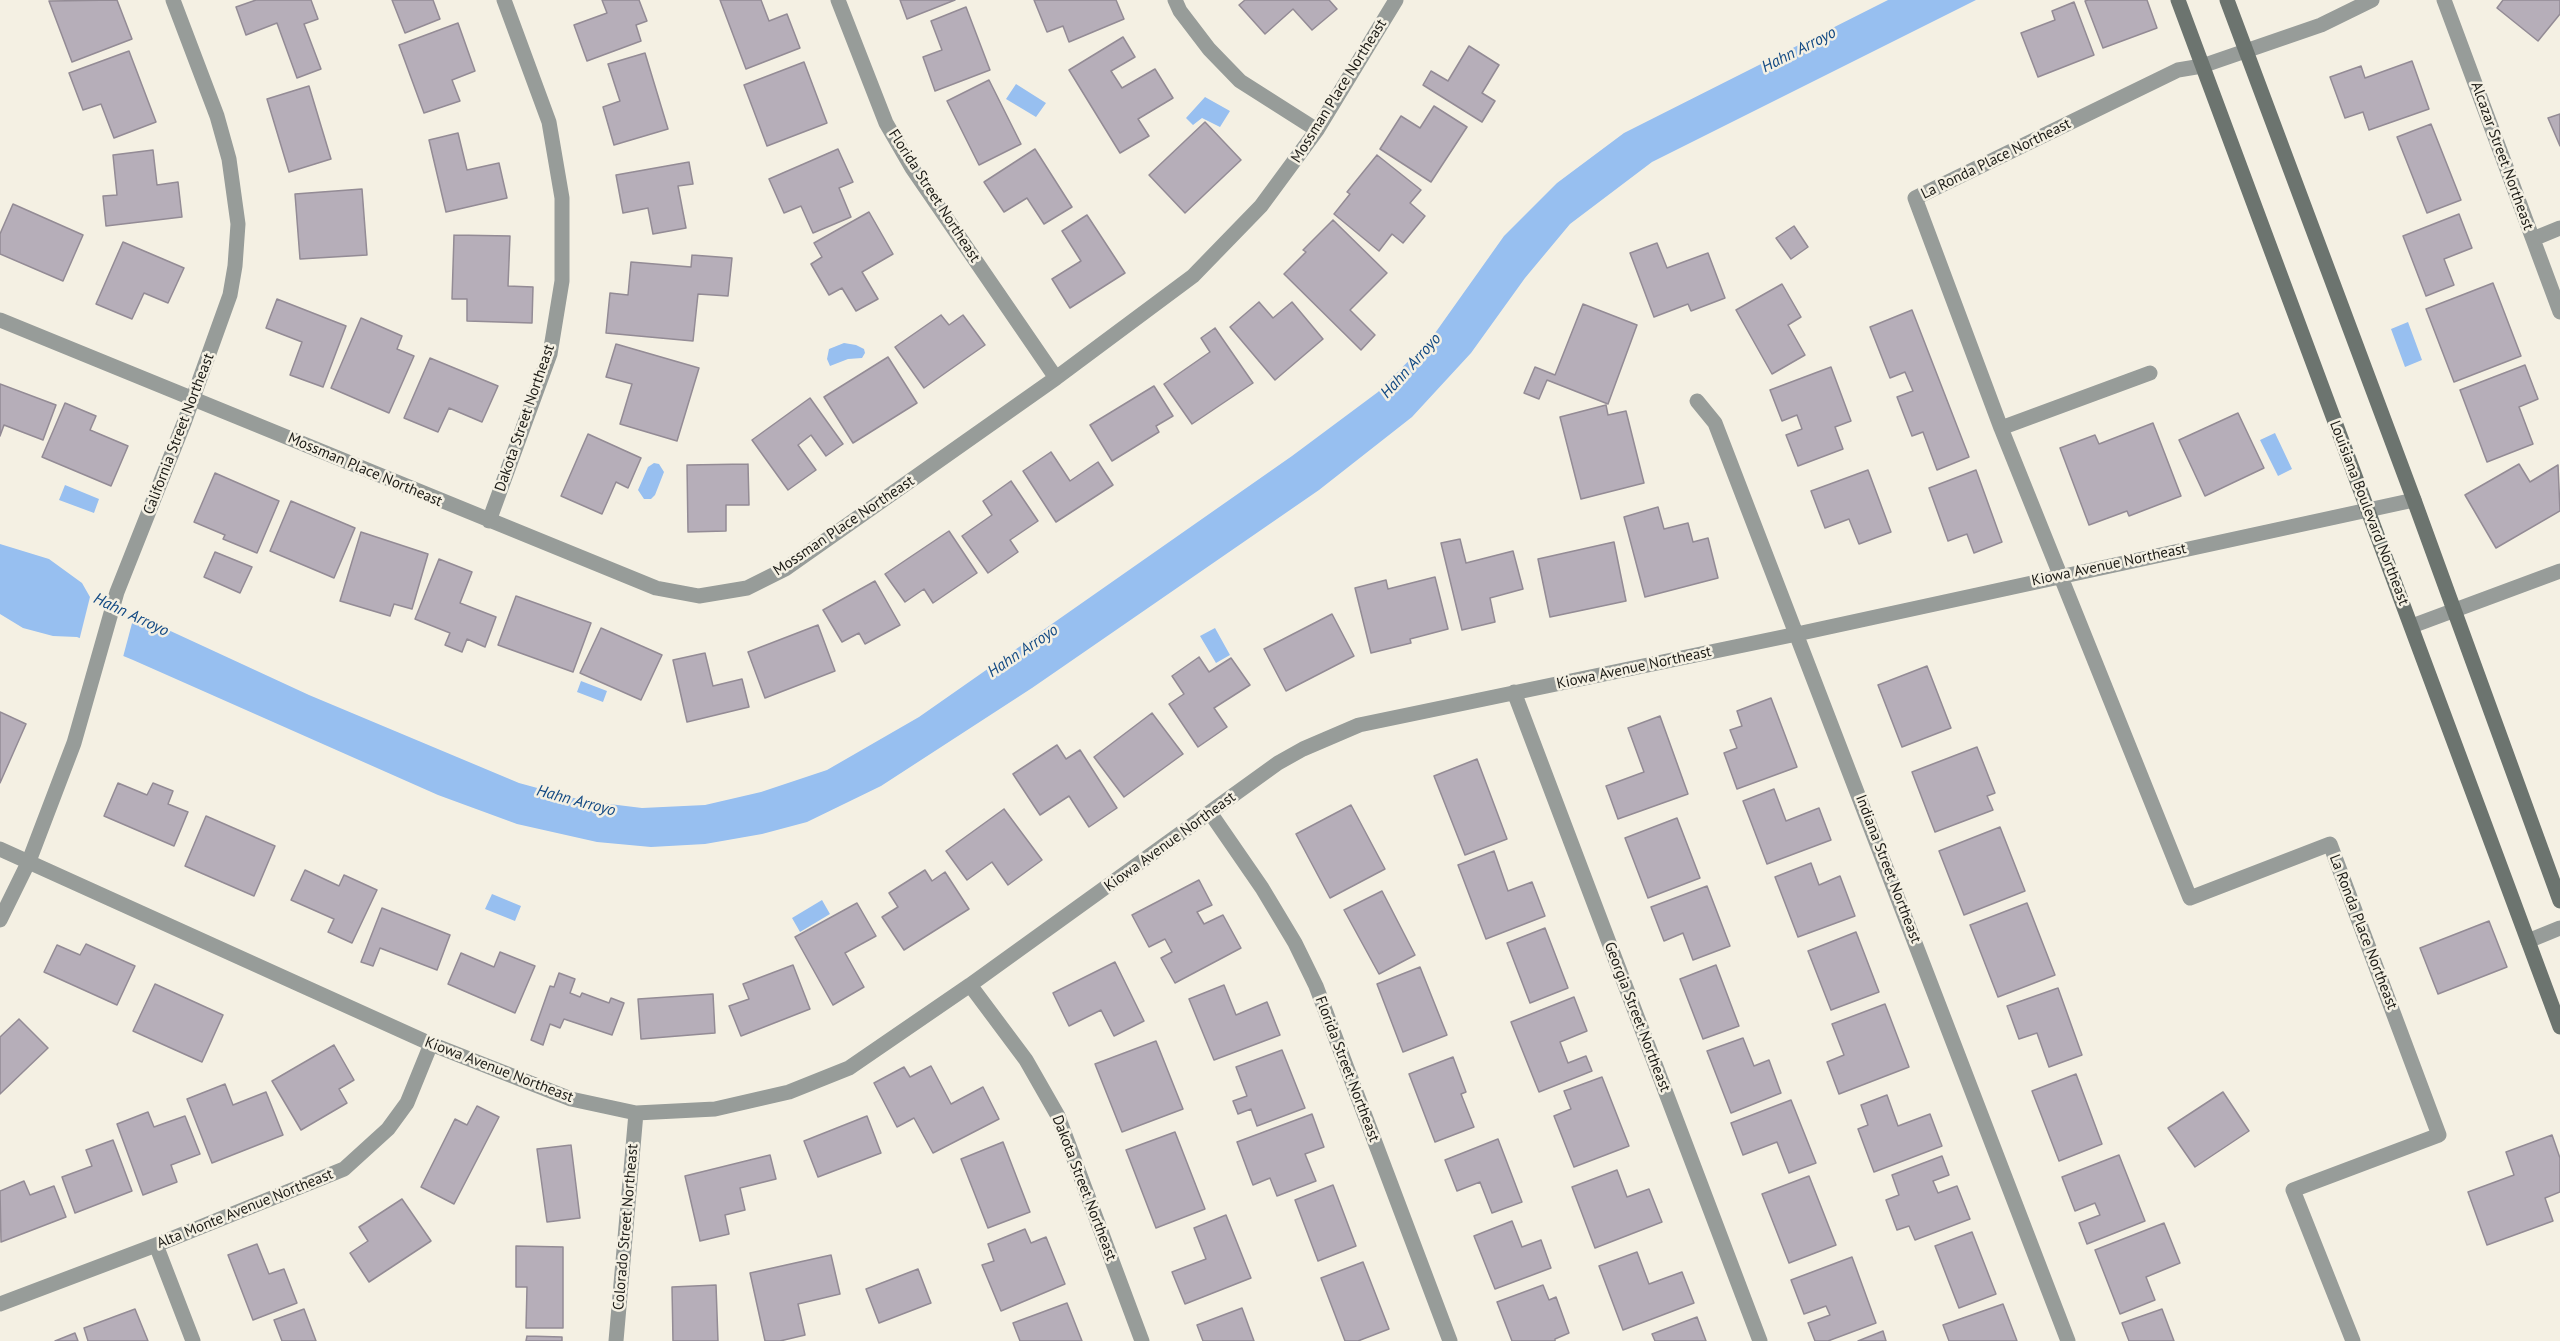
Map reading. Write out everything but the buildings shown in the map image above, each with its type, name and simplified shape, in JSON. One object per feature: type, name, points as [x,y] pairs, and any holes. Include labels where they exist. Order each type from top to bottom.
[{"type":"main road","name":"Louisiana Boulevard Northeast","points":[[2178,0],[2560,1027]]},
{"type":"main road","points":[[2227,0],[2244,51],[2414,500],[2560,901]]},
{"type":"street","name":"California Street Northeast","points":[[0,920],[29,861],[75,743],[117,592],[194,399],[230,295],[238,224],[229,159],[217,116],[173,0]]},
{"type":"street","name":"Dakota Street Northeast","points":[[489,521],[550,354],[562,281],[562,198],[549,122],[504,0]]},
{"type":"street","name":"Florida Street Northeast","points":[[838,0],[891,132],[912,168],[1056,378]]},
{"type":"street","points":[[1175,0],[1180,11],[1209,49],[1240,81],[1317,130]]},
{"type":"street","name":"Mossman Place Northeast","points":[[0,320],[656,588],[699,596],[747,588],[785,569],[1056,378],[1193,276],[1261,206],[1317,130],[1396,0]]},
{"type":"street","points":[[2202,66],[2321,25],[2372,0]]},
{"type":"street","name":"Alcazar Street Northeast","points":[[2444,0],[2560,312]]},
{"type":"street","name":"La Ronda Place Northeast","points":[[2202,66],[2178,70],[1915,198],[2001,428],[2190,898],[2330,844],[2439,1135],[2293,1190],[2353,1341]]},
{"type":"street","points":[[2533,239],[2560,228]]},
{"type":"street","points":[[2001,428],[2151,373]]},
{"type":"street","name":"Indiana Street Northeast","points":[[1697,401],[1716,423],[2068,1341]]},
{"type":"street","name":"Kiowa Avenue Northeast","points":[[0,849],[431,1044],[571,1099],[636,1113],[715,1108],[789,1092],[849,1068],[970,985],[1295,753],[1359,725],[1797,634],[2414,500]]},
{"type":"street","points":[[2412,627],[2560,571]]},
{"type":"street","name":"Georgia Street Northeast","points":[[1514,692],[1760,1341]]},
{"type":"street","name":"Florida Street Northeast","points":[[1210,814],[1262,888],[1316,986],[1450,1341]]},
{"type":"street","points":[[2528,940],[2560,928]]},
{"type":"street","name":"Dakota Street Northeast","points":[[970,985],[1026,1060],[1058,1116],[1142,1341]]},
{"type":"street","name":"Alta Monte Avenue Northeast","points":[[0,1304],[156,1245],[344,1169],[388,1129],[407,1103],[431,1044]]},
{"type":"street","name":"Colorado Street Northeast","points":[[615,1341],[636,1113]]},
{"type":"street","points":[[156,1245],[193,1341]]},
{"type":"water","name":"Hahn Arroyo","points":[[1888,0],[1976,0],[1652,162],[1570,224],[1525,278],[1471,353],[1412,417],[1319,490],[1032,688],[881,786],[807,822],[762,834],[705,844],[651,847],[597,842],[517,824],[438,795],[77,637],[53,636],[23,628],[0,614],[0,544],[49,559],[82,583],[90,597],[151,622],[309,695],[519,783],[585,801],[642,808],[705,805],[761,792],[827,770],[919,717],[1292,456],[1378,392],[1433,336],[1504,236],[1557,183],[1624,133]]},
{"type":"water","points":[[1016,84],[1046,103],[1036,117],[1006,99]]},
{"type":"water","points":[[1205,97],[1230,111],[1220,127],[1202,118],[1193,125],[1186,118]]},
{"type":"water","points":[[2408,322],[2422,360],[2405,367],[2391,329]]},
{"type":"water","points":[[844,343],[856,345],[864,349],[865,353],[862,358],[848,359],[830,366],[827,359],[829,349]]},
{"type":"water","points":[[2275,433],[2292,469],[2278,476],[2260,440]]},
{"type":"water","points":[[654,463],[659,464],[664,472],[655,495],[651,499],[644,499],[638,490],[648,467]]},
{"type":"water","points":[[65,485],[99,499],[94,513],[59,500]]},
{"type":"water","points":[[1215,628],[1230,655],[1216,663],[1200,636]]},
{"type":"water","points":[[581,681],[607,691],[603,702],[577,692]]},
{"type":"water","points":[[492,894],[521,906],[515,921],[485,909]]},
{"type":"water","points":[[822,900],[830,914],[800,932],[792,918]]},
{"type":"pier","points":[[91,593],[135,612],[123,657],[79,641]]}]
